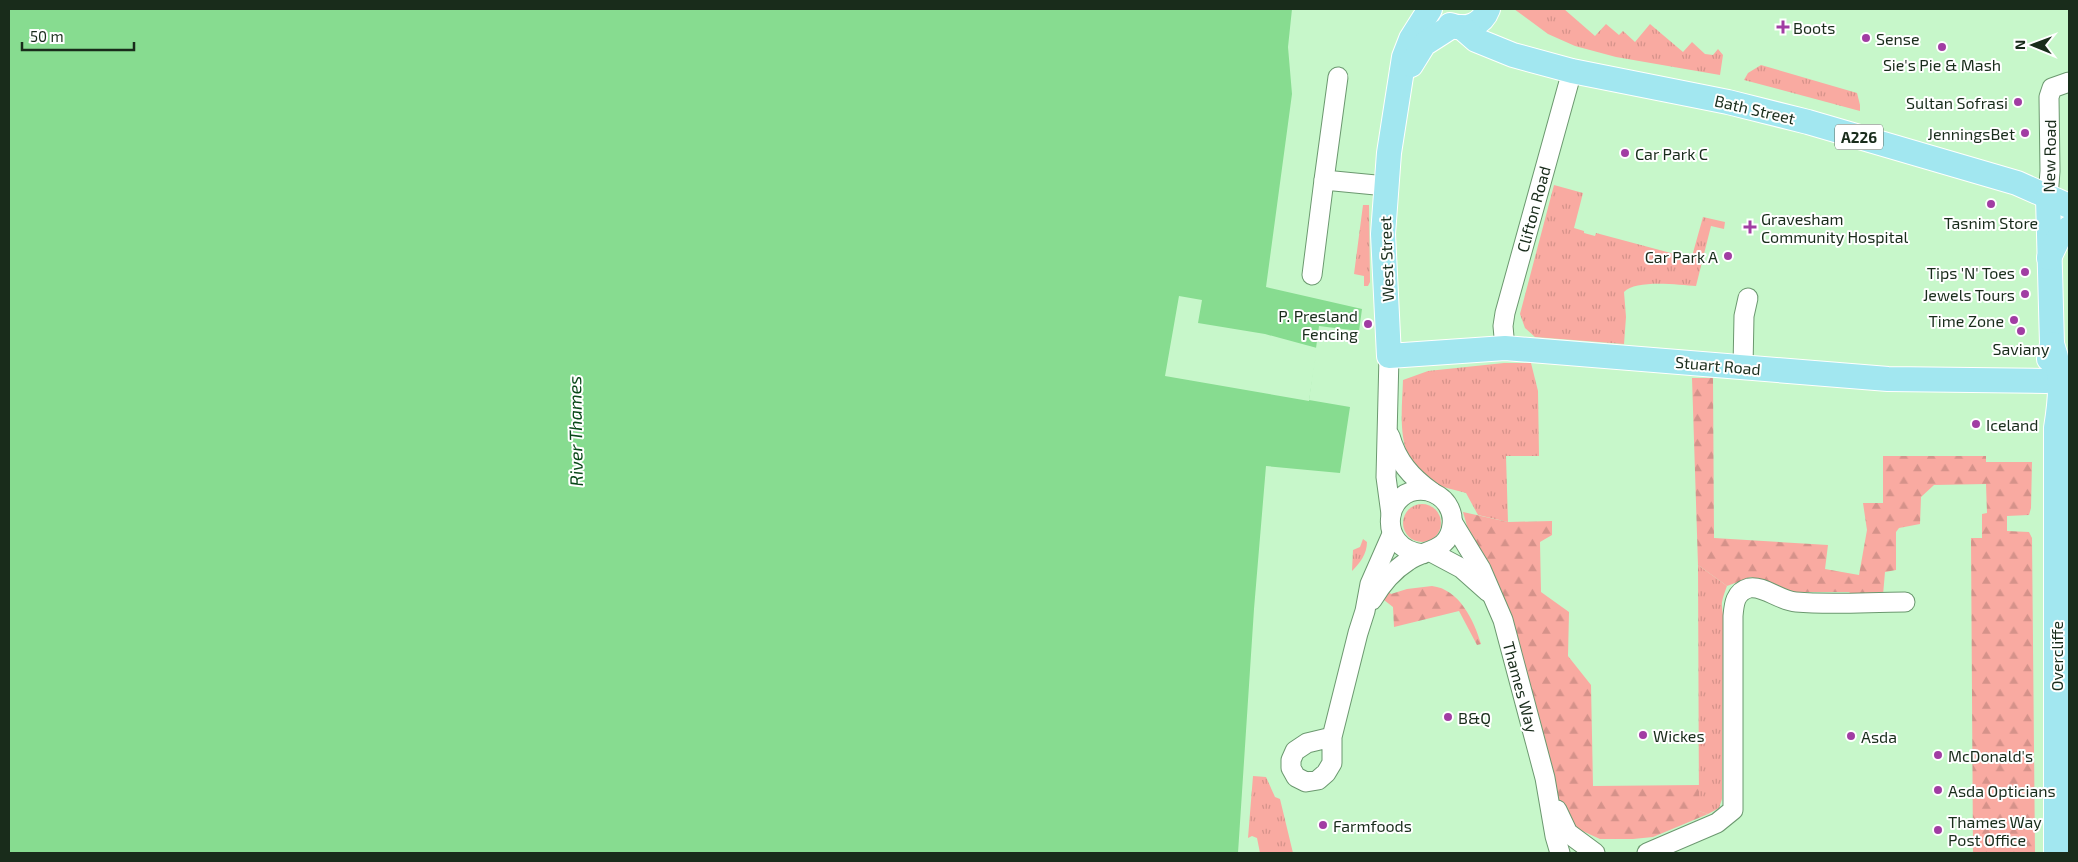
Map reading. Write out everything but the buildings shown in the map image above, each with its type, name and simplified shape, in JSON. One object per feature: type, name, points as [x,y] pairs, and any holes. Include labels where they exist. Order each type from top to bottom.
[{"type":"main road","name":"West Street","points":[[1389,356],[1384,234],[1386,186],[1404,57],[1411,40],[1430,9]]},
{"type":"main road","name":"Bath Street","points":[[1436,9],[1445,22],[1492,48],[1572,71],[1721,100],[1808,122],[2016,183],[2059,202]]},
{"type":"main road","name":"West Street","points":[[1398,92],[1419,50],[1424,44],[1456,27],[1476,24],[1482,19],[1488,9]]},
{"type":"main road","name":"New Road","points":[[2046,381],[2052,344],[2049,258],[2059,202]]},
{"type":"main road","points":[[2049,258],[2058,239],[2069,228]]},
{"type":"main road","name":"New Road","points":[[2052,344],[2059,365],[2055,416]]},
{"type":"main road","name":"Stuart Road","points":[[1389,356],[1506,348],[1888,379],[2046,381]]},
{"type":"main road","points":[[2046,381],[2055,416]]},
{"type":"main road","name":"Overcliffe","points":[[2055,416],[2044,439],[2044,456],[2056,473],[2062,558],[2056,853]]},
{"type":"street","name":"Clifton Road","points":[[1506,348],[1503,326],[1505,313],[1572,71]]},
{"type":"street","points":[[1312,275],[1338,77]]},
{"type":"street","name":"New Road","points":[[2059,202],[2050,171],[2050,97],[2061,85]]},
{"type":"street","points":[[1324,180],[1386,186]]},
{"type":"street","points":[[1743,367],[1744,316],[1748,298]]},
{"type":"street","name":"West Street","points":[[1389,356],[1386,477],[1391,514]]},
{"type":"street","name":"West Street","points":[[1387,428],[1393,446],[1402,462],[1414,479],[1432,492]]},
{"type":"street","points":[[1365,611],[1380,587],[1393,573],[1408,560],[1427,553],[1446,542],[1451,533],[1452,513],[1447,504],[1432,492],[1421,490],[1411,492],[1402,497],[1395,505],[1391,514],[1390,524],[1392,534],[1405,549],[1427,553]]},
{"type":"street","name":"Thames Way","points":[[1453,523],[1481,569],[1503,620],[1545,778],[1555,836],[1560,853]]},
{"type":"street","points":[[1332,737],[1365,611],[1370,584],[1392,534]]},
{"type":"street","name":"Thames Way","points":[[1427,553],[1461,568],[1493,597]]},
{"type":"street","points":[[1647,853],[1717,823],[1733,810],[1733,616],[1734,604],[1738,595],[1747,589],[1756,588],[1775,597],[1796,602],[1905,602]]},
{"type":"street","name":"Thames Way","points":[[1545,778],[1559,817],[1568,833],[1595,853]]},
{"type":"green space","points":[[1514,9],[1564,9],[1595,36],[1606,24],[1619,35],[1623,31],[1635,42],[1650,24],[1683,52],[1692,42],[1705,54],[1713,55],[1718,49],[1723,55],[1720,75],[1616,57],[1575,46],[1548,34]]},
{"type":"green space","points":[[1761,65],[1857,93],[1860,111],[1744,80],[1748,73]]},
{"type":"green space","points":[[1554,185],[1583,193],[1574,228],[1595,236],[1596,233],[1691,260],[1703,217],[1725,222],[1724,229],[1711,226],[1696,286],[1648,284],[1638,285],[1624,292],[1626,317],[1624,344],[1535,337],[1525,328],[1520,314]]},
{"type":"green space","points":[[1363,205],[1369,205],[1370,282],[1368,286],[1364,286],[1364,276],[1354,274]]},
{"type":"green space","points":[[1504,363],[1531,363],[1538,391],[1539,456],[1506,456],[1508,522],[1478,515],[1466,493],[1437,485],[1422,476],[1408,455],[1402,431],[1403,380],[1428,371]]},
{"type":"green space","points":[[1692,378],[1713,378],[1714,538],[1828,545],[1825,569],[1859,575],[1867,530],[1863,503],[1883,503],[1883,456],[1986,456],[1986,462],[2032,462],[2031,508],[2029,515],[2007,516],[2007,531],[2029,532],[2032,538],[2035,853],[1973,853],[1971,538],[1982,538],[1982,514],[1987,513],[1986,484],[1934,485],[1921,497],[1920,524],[1899,528],[1896,532],[1896,570],[1885,572],[1883,595],[1855,597],[1849,592],[1785,592],[1751,577],[1727,586],[1698,565]]},
{"type":"green space","points":[[1422,504],[1436,509],[1441,523],[1436,537],[1422,542],[1408,537],[1403,523],[1408,509]]},
{"type":"green space","points":[[1463,512],[1508,522],[1552,521],[1552,535],[1540,542],[1541,592],[1569,612],[1568,656],[1591,685],[1593,786],[1699,785],[1699,811],[1708,814],[1653,837],[1633,839],[1600,839],[1578,829],[1570,822],[1560,807],[1550,776],[1514,629],[1493,572],[1467,526]]},
{"type":"green space","points":[[1363,539],[1367,542],[1366,550],[1352,571],[1353,550],[1360,547]]},
{"type":"green space","points":[[1698,565],[1727,586],[1722,602],[1724,625],[1722,799],[1719,808],[1708,814],[1699,811]]},
{"type":"green space","points":[[1432,586],[1442,588],[1458,599],[1470,616],[1481,644],[1477,645],[1459,611],[1394,627],[1393,607],[1384,600],[1389,592],[1391,594],[1407,589]]},
{"type":"green space","points":[[1253,776],[1266,777],[1275,797],[1280,799],[1293,853],[1260,853],[1257,838],[1252,836],[1248,838]]},
{"type":"water","name":"River Thames","points":[[9,9],[1292,9],[1288,47],[1292,94],[1266,287],[1362,309],[1359,331],[1319,326],[1309,400],[1350,407],[1340,473],[1266,466],[1254,609],[1238,853],[9,853]]},
{"type":"pier","points":[[1179,296],[1202,300],[1198,323],[1265,334],[1317,348],[1309,401],[1165,376]]},
{"type":"place","name":"Boots","points":[[1783,27]]},
{"type":"place","name":"Sense","points":[[1866,38]]},
{"type":"place","name":"Sie's Pie & Mash","points":[[1942,47]]},
{"type":"place","name":"Sultan Sofrasi","points":[[2018,102]]},
{"type":"place","name":"JenningsBet","points":[[2025,133]]},
{"type":"place","name":"Car Park C","points":[[1625,153]]},
{"type":"place","name":"Tasnim Store","points":[[1991,204]]},
{"type":"place","name":"Gravesham Community Hospital","points":[[1750,227]]},
{"type":"place","name":"Car Park A","points":[[1728,256]]},
{"type":"place","name":"Tips 'N' Toes","points":[[2025,272]]},
{"type":"place","name":"Jewels Tours","points":[[2025,294]]},
{"type":"place","name":"Time Zone","points":[[2014,320]]},
{"type":"place","name":"P. Presland Fencing","points":[[1368,324]]},
{"type":"place","name":"Saviany","points":[[2021,331]]},
{"type":"place","name":"Iceland","points":[[1976,424]]},
{"type":"place","name":"B&Q","points":[[1448,717]]},
{"type":"place","name":"Wickes","points":[[1643,735]]},
{"type":"place","name":"Asda","points":[[1851,736]]},
{"type":"place","name":"McDonald's","points":[[1938,755]]},
{"type":"place","name":"Asda Opticians","points":[[1938,790]]},
{"type":"place","name":"Farmfoods","points":[[1323,825]]},
{"type":"place","name":"Thames Way Post Office","points":[[1938,830]]}]
